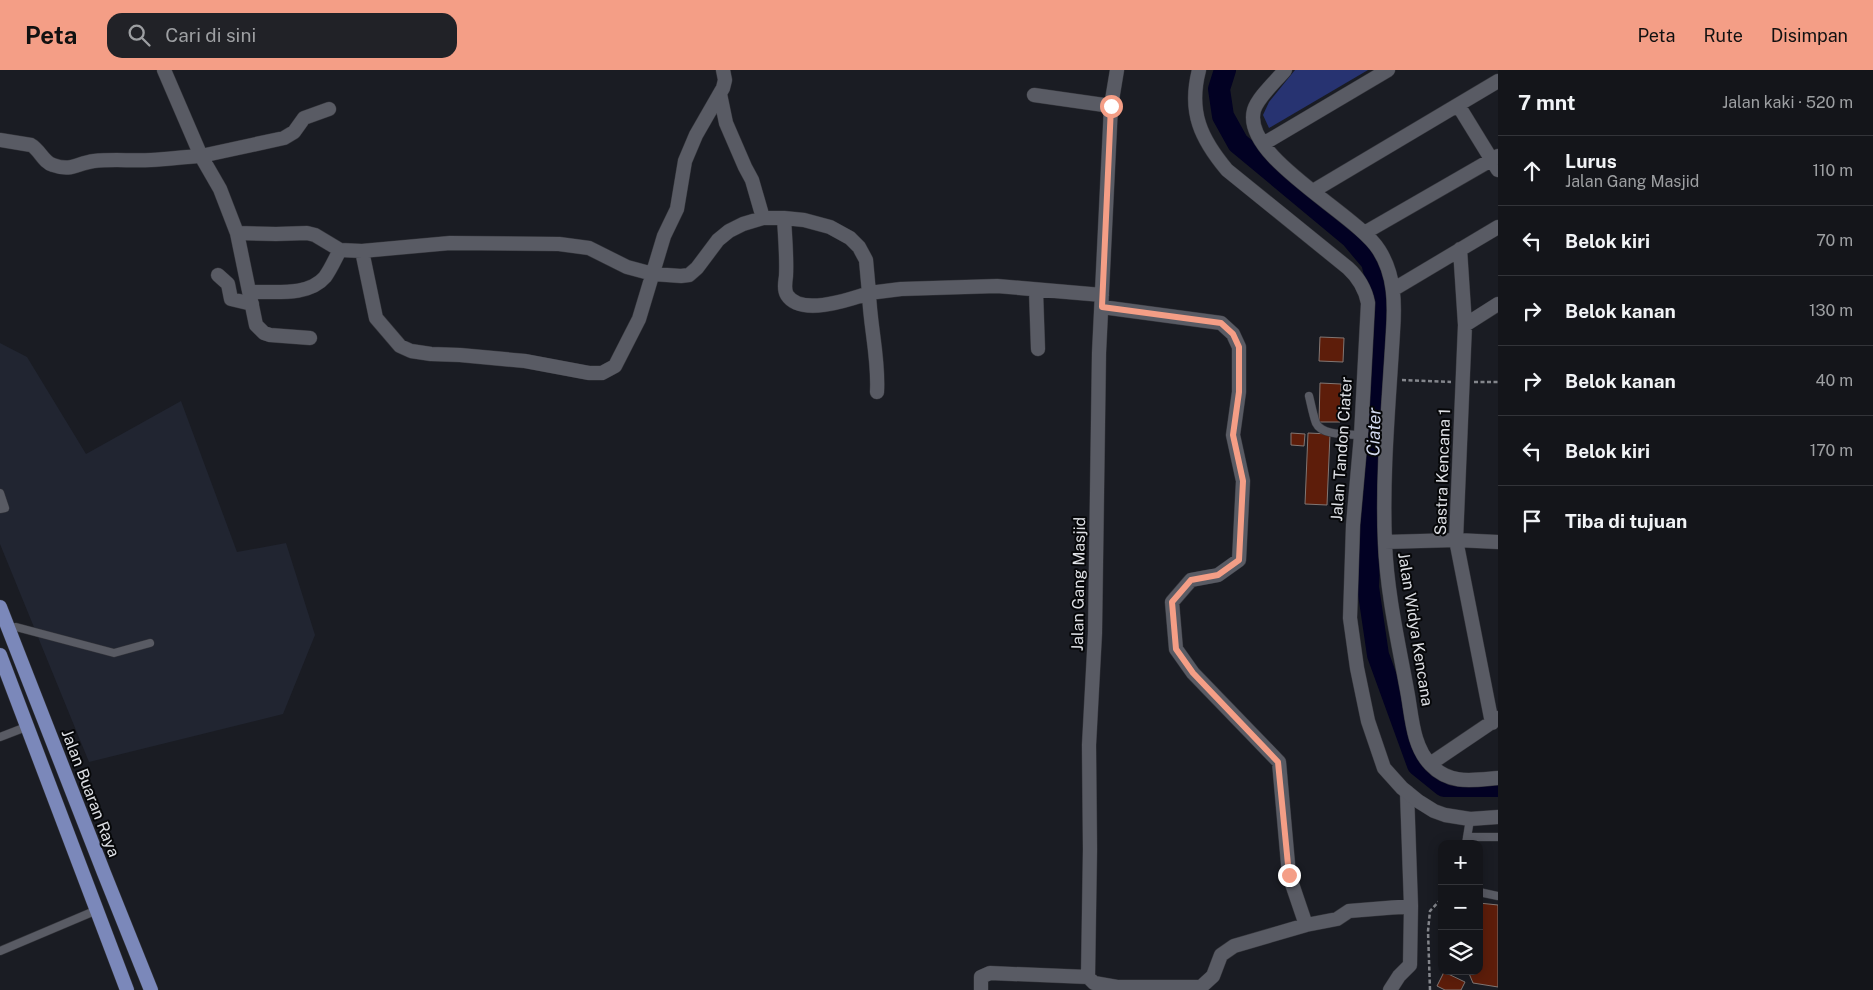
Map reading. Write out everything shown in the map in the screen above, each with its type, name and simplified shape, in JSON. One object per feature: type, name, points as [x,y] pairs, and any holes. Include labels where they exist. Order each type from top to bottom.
[{"type":"main road","name":"Jalan Buaran Raya","points":[[0,607],[151,990]]},
{"type":"main road","points":[[0,655],[127,990]]},
{"type":"street","points":[[164,70],[201,156],[220,189],[236,232],[256,325],[264,333],[270,335],[310,338]]},
{"type":"street","points":[[362,250],[376,318],[400,346],[411,351],[431,354],[525,362],[589,373],[602,373],[616,366],[639,320],[664,236],[677,209],[685,161],[696,135],[720,94],[725,80],[723,70]]},
{"type":"street","name":"Jalan Gang Masjid","points":[[1088,978],[1089,745],[1095,633],[1099,353],[1111,106],[1117,70]]},
{"type":"street","name":"Jalan Tandon Ciater","points":[[1199,70],[1195,84],[1195,108],[1200,130],[1211,151],[1227,170],[1348,268],[1362,284],[1368,303],[1361,435],[1353,525],[1350,618],[1366,712],[1384,768],[1407,792],[1434,811],[1445,815],[1470,819],[1498,817]]},
{"type":"street","name":"Jalan Widya Kencana","points":[[1285,70],[1258,100],[1253,111],[1255,124],[1263,144],[1268,152],[1290,173],[1366,232],[1385,260],[1394,289],[1385,483],[1385,542],[1392,614],[1417,743],[1430,764],[1448,777],[1459,781],[1498,778]]},
{"type":"street","points":[[1263,144],[1388,70]]},
{"type":"street","points":[[1313,191],[1498,81]]},
{"type":"street","points":[[720,94],[726,123],[752,180],[763,218]]},
{"type":"street","points":[[1034,95],[1111,106]]},
{"type":"street","points":[[1366,232],[1496,162],[1458,105]]},
{"type":"street","points":[[0,140],[31,145],[52,165],[76,168],[94,161],[152,160],[201,156],[284,138],[294,132],[304,118],[328,110]]},
{"type":"street","points":[[236,232],[307,233],[315,235],[340,250],[450,243],[559,244],[588,248],[627,267],[668,276],[690,274],[697,268],[718,240],[729,231],[743,224],[763,218],[804,220],[830,227],[850,238],[859,247],[866,260],[870,318],[877,358],[877,392]]},
{"type":"street","points":[[784,218],[787,265],[785,289],[788,296],[796,302],[822,305],[833,304],[869,293],[901,289],[996,286],[1036,290],[1221,323],[1233,334],[1239,347],[1239,392],[1233,435],[1243,481],[1239,560],[1218,575],[1191,580],[1172,602],[1176,649],[1193,673],[1278,762],[1289,875],[1306,926]]},
{"type":"street","points":[[1394,289],[1498,227]]},
{"type":"street","name":"Sastra Kencana 1","points":[[1460,249],[1465,325],[1456,540],[1495,721]]},
{"type":"street","points":[[218,275],[228,284],[231,299],[304,290],[316,285],[326,274],[340,250]]},
{"type":"street","points":[[1036,290],[1038,350]]},
{"type":"street","points":[[1465,325],[1498,304]]},
{"type":"street","points":[[1385,542],[1456,540],[1498,542]]},
{"type":"street","points":[[1430,764],[1495,721]]},
{"type":"street","points":[[1390,990],[1399,976],[1410,965],[1411,906],[1407,792]]},
{"type":"street","points":[[981,990],[981,977],[990,973],[1088,978],[1101,984],[1127,988],[1201,987],[1213,976],[1221,955],[1234,946],[1337,919],[1350,910],[1411,906]]},
{"type":"lane","points":[[1309,396],[1316,423],[1320,429],[1328,432],[1361,435]]},
{"type":"lane","points":[[0,493],[5,508],[0,508]]},
{"type":"lane","points":[[8,629],[16,627],[114,653],[150,644]]},
{"type":"lane","points":[[0,736],[26,727]]},
{"type":"lane","points":[[1467,840],[1470,819]]},
{"type":"lane","points":[[1475,840],[1498,837]]},
{"type":"lane","points":[[1483,893],[1498,896]]},
{"type":"lane","points":[[0,951],[97,910]]},
{"type":"path","points":[[1390,380],[1498,382]]},
{"type":"path","points":[[1430,990],[1428,931],[1430,911],[1438,902]]},
{"type":"shaded area","points":[[1295,70],[1368,70],[1269,128],[1263,115],[1269,102]]},
{"type":"shaded area","points":[[0,343],[27,357],[86,454],[181,401],[237,552],[286,543],[315,635],[283,714],[89,762],[0,544]]},
{"type":"building","points":[[1320,337],[1344,338],[1343,362],[1319,361]]},
{"type":"building","points":[[1320,383],[1341,384],[1343,409],[1341,409],[1340,422],[1319,422]]},
{"type":"building","points":[[1291,433],[1305,434],[1304,446],[1291,445]]},
{"type":"building","points":[[1308,433],[1330,434],[1327,505],[1305,504]]},
{"type":"building","points":[[1483,903],[1498,905],[1498,987],[1473,983],[1470,975],[1483,975]]},
{"type":"building","points":[[1442,975],[1450,975],[1465,982],[1461,990],[1445,990],[1437,986]]},
{"type":"waterway","name":"Ciater","points":[[1225,70],[1219,89],[1223,116],[1238,143],[1351,237],[1372,262],[1380,294],[1368,587],[1378,655],[1418,765],[1444,786],[1498,786]]},
{"type":"route","points":[[1111,106],[1102,307],[1221,323],[1233,334],[1239,347],[1239,392],[1233,435],[1243,481],[1239,560],[1218,575],[1191,580],[1172,602],[1176,649],[1193,673],[1278,762],[1289,875]]}]
